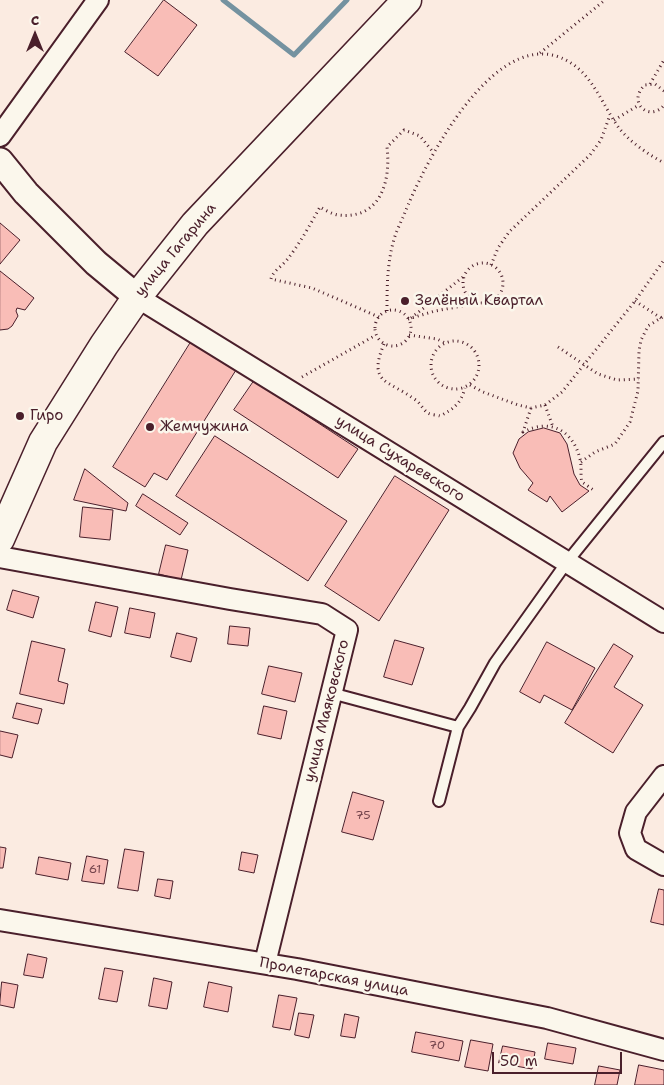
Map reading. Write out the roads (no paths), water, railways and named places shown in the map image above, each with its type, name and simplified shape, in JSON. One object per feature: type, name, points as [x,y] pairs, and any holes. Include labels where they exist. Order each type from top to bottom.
[{"type":"main road","name":"улица Гагарина","points":[[0,539],[43,442],[104,345],[137,297],[195,224],[407,0]]},
{"type":"street","points":[[0,136],[98,0]]},
{"type":"street","points":[[0,161],[26,193],[96,263],[137,297]]},
{"type":"street","name":"улица Сухаревского","points":[[137,297],[664,622]]},
{"type":"street","name":"улица Маяковского","points":[[0,557],[322,614],[347,630],[265,964]]},
{"type":"street","points":[[664,776],[636,812],[630,833],[636,849],[664,865]]},
{"type":"street","name":"Пролетарская улица","points":[[0,920],[265,964],[547,1018],[664,1050]]},
{"type":"lane","points":[[439,801],[458,727],[495,663],[567,562],[664,442]]},
{"type":"lane","points":[[331,693],[458,727]]},
{"type":"waterway","points":[[223,0],[294,55],[347,0]]},
{"type":"place","name":"Зелёный Квартал","points":[[405,301]]},
{"type":"place","name":"Гиро","points":[[20,416]]},
{"type":"place","name":"Жемчужина","points":[[150,427]]}]
